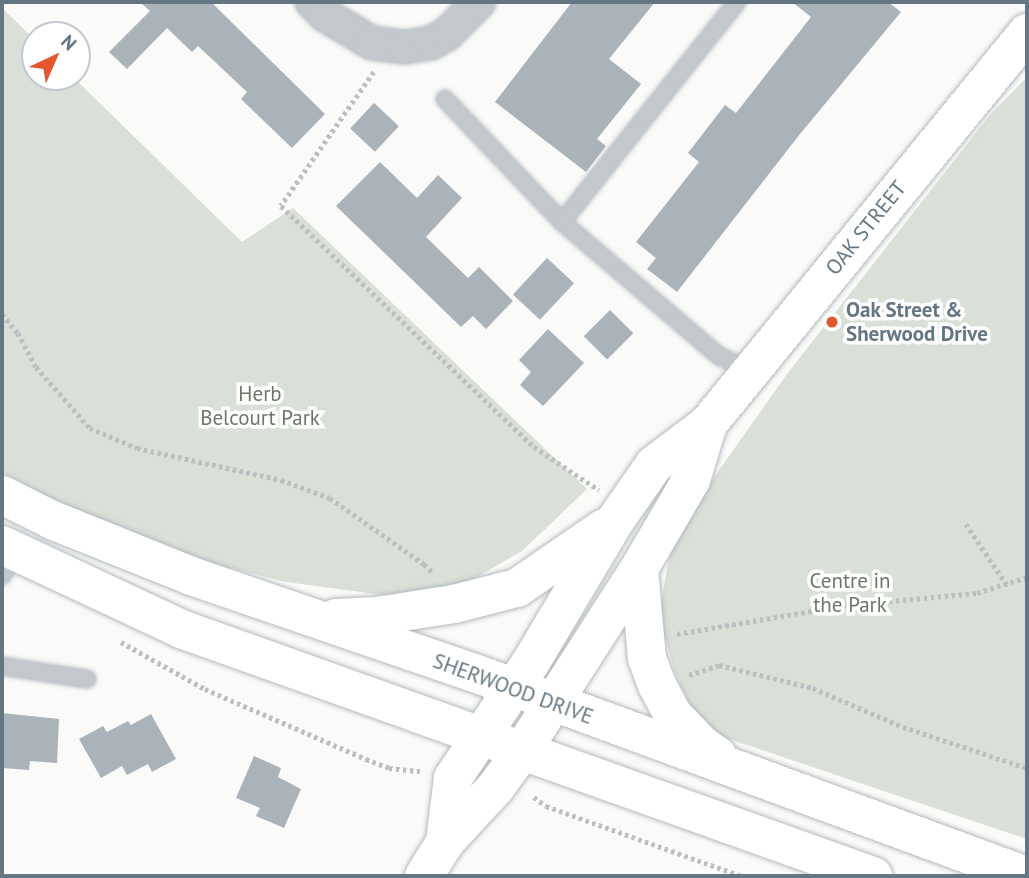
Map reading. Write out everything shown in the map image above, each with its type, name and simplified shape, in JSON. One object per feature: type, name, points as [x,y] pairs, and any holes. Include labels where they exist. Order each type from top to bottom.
[{"type":"main road","name":"OAK STREET","points":[[445,842],[453,778],[514,688],[611,509],[654,465],[708,424],[1027,33]]},
{"type":"main road","name":"OAK STREET","points":[[424,876],[445,842],[496,787],[522,751],[639,569],[691,480],[708,424]]},
{"type":"main road","name":"SHERWOOD DRIVE","points":[[2,495],[52,520],[191,576],[317,618],[740,771],[973,867],[1027,876]]},
{"type":"main road","points":[[317,618],[377,616],[454,604],[516,588],[611,509]]},
{"type":"main road","points":[[6,558],[181,629],[873,876]]},
{"type":"main road","points":[[639,569],[648,658],[657,685],[673,715],[702,745],[740,771]]},
{"type":"street","points":[[312,2],[325,15],[372,43],[405,47],[431,43],[447,34],[479,2]]},
{"type":"lane","points":[[562,222],[737,2]]},
{"type":"lane","points":[[445,99],[562,222],[719,356],[751,370]]},
{"type":"lane","points":[[2,666],[87,679]]},
{"type":"path","points":[[379,65],[281,206],[534,446],[611,509]]},
{"type":"path","points":[[2,314],[18,333],[36,366],[90,428],[138,448],[281,480],[330,498],[424,564],[440,581]]},
{"type":"path","points":[[966,524],[1007,585]]},
{"type":"path","points":[[674,634],[847,605],[977,593],[1027,577]]},
{"type":"path","points":[[109,635],[230,700],[389,768],[421,771]]},
{"type":"path","points":[[686,677],[700,668],[719,665],[813,688],[903,727],[1027,768]]},
{"type":"path","points":[[534,797],[546,806],[742,876]]},
{"type":"green space","name":"Herb Belcourt Park","points":[[2,8],[21,26],[21,91],[87,91],[242,242],[293,208],[587,489],[522,551],[451,592],[398,597],[286,582],[202,561],[65,506],[2,472]]},
{"type":"green space","name":"Centre in the Park","points":[[1027,77],[1027,839],[720,736],[692,710],[674,670],[659,615],[671,546],[698,500],[787,374],[989,116]]},
{"type":"building","points":[[140,2],[211,2],[325,114],[292,148],[241,99],[247,92],[198,46],[192,52],[167,28],[127,69],[109,52],[150,11]]},
{"type":"building","points":[[572,2],[655,2],[609,59],[641,84],[597,139],[606,146],[586,172],[495,102]]},
{"type":"building","points":[[792,2],[888,2],[901,12],[800,134],[677,292],[647,269],[656,258],[636,242],[699,162],[688,153],[725,105],[736,113],[811,17]]},
{"type":"building","points":[[374,103],[399,126],[375,152],[350,129]]},
{"type":"building","points":[[380,162],[417,198],[438,175],[462,198],[426,237],[468,278],[479,267],[513,301],[486,329],[473,316],[461,327],[336,206]]},
{"type":"building","points":[[547,258],[574,283],[540,320],[513,295]]},
{"type":"building","points":[[610,310],[633,333],[607,359],[584,336]]},
{"type":"building","points":[[548,329],[584,363],[543,406],[520,385],[531,372],[519,360]]},
{"type":"building","points":[[2,713],[59,719],[57,763],[30,761],[29,770],[2,768]]},
{"type":"building","points":[[151,714],[176,759],[152,772],[148,764],[127,775],[122,766],[101,778],[79,739],[103,726],[107,732],[128,721],[131,725]]},
{"type":"building","points":[[254,756],[281,768],[278,777],[301,789],[284,828],[256,816],[260,808],[236,798]]},
{"type":"place","name":"Oak Street & Sherwood Drive","points":[[832,322]]}]
